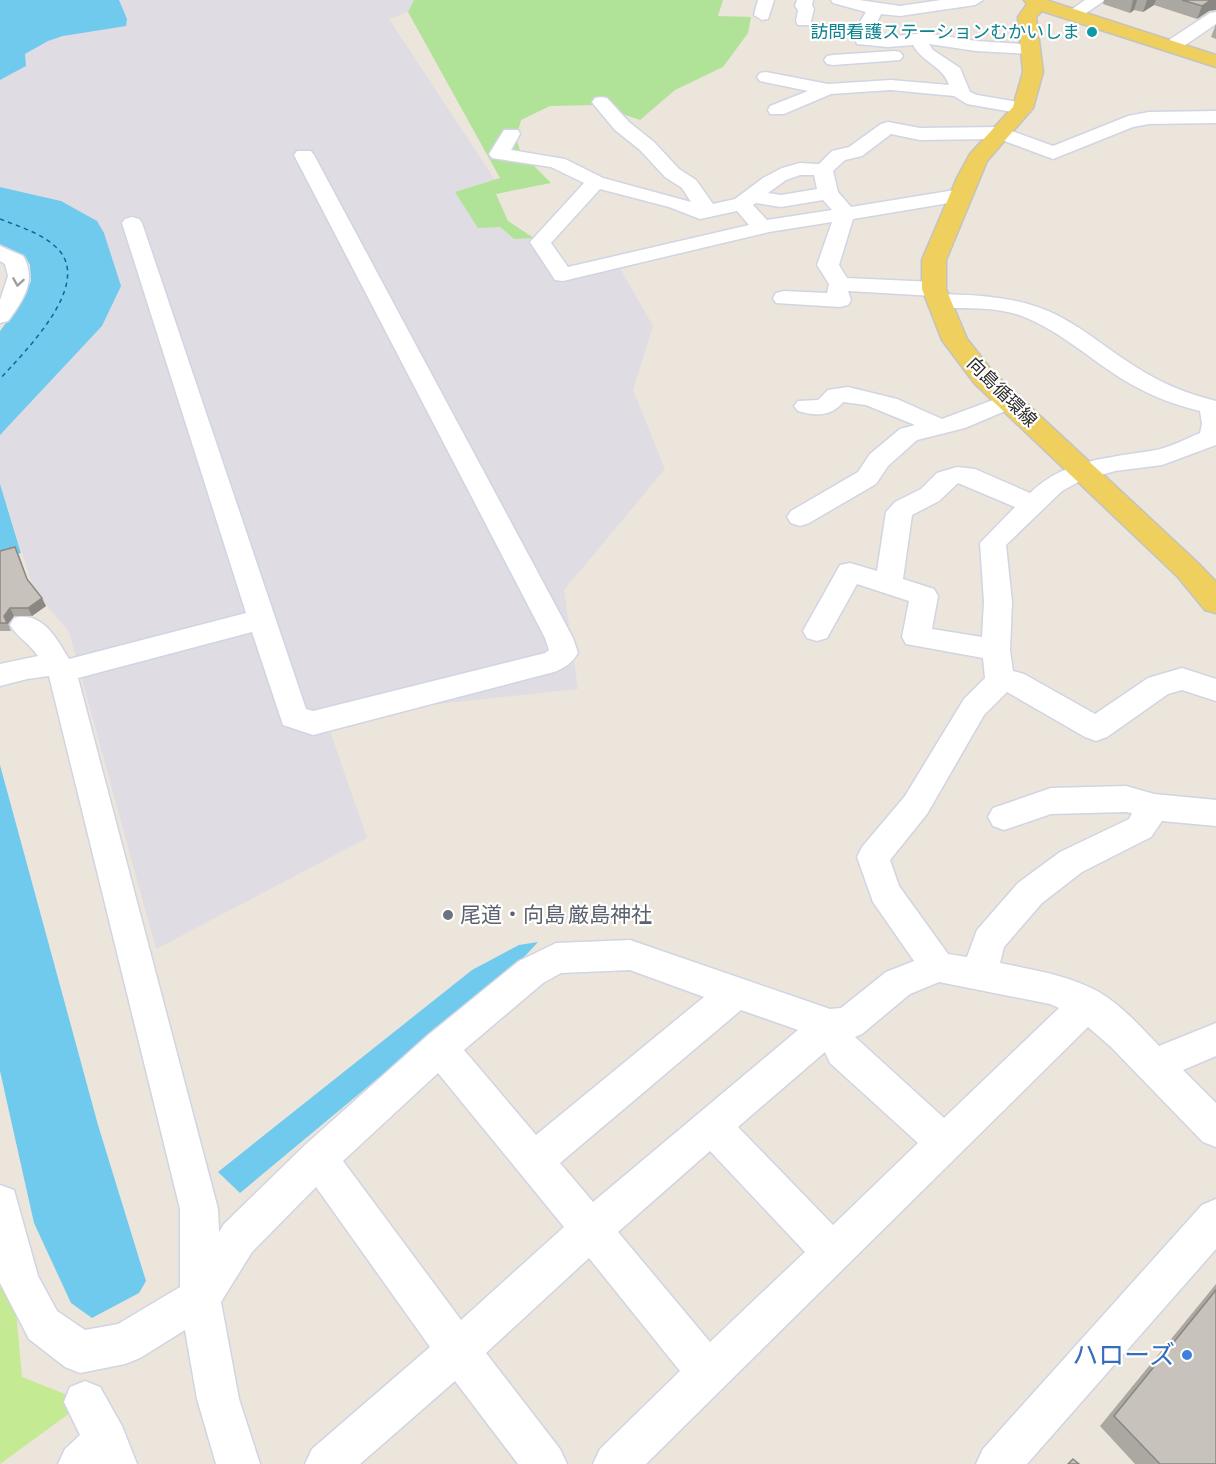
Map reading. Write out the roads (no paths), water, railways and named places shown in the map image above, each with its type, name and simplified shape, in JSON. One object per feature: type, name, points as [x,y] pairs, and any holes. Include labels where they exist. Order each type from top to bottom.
[{"type":"main road","name":"向島循環線","points":[[1216,61],[1037,2],[1027,17],[1033,72],[1023,108],[978,159],[934,260],[936,295],[955,340],[965,356],[1009,401],[1188,570],[1216,602]]},
{"type":"street","points":[[804,21],[807,9],[803,6],[805,0]]},
{"type":"street","points":[[839,0],[876,9],[900,11],[975,0]]},
{"type":"street","points":[[1073,14],[1097,0]]},
{"type":"street","points":[[876,9],[862,33],[863,40],[877,57],[895,70],[891,85]]},
{"type":"street","points":[[1172,46],[1216,17]]},
{"type":"street","points":[[863,40],[922,46],[1030,49]]},
{"type":"street","points":[[833,60],[877,57],[922,46]]},
{"type":"street","points":[[922,46],[954,72],[958,91],[962,95],[973,100],[1023,108]]},
{"type":"street","points":[[766,77],[828,89]]},
{"type":"street","points":[[796,83],[772,103],[828,89],[891,85],[958,91]]},
{"type":"street","points":[[904,131],[919,88]]},
{"type":"street","points":[[601,102],[622,126],[647,146],[672,173],[689,184],[707,211]]},
{"type":"street","points":[[823,170],[839,155],[855,152],[888,128],[920,134],[1001,133],[1053,153],[1128,122],[1149,118],[1216,117]]},
{"type":"street","points":[[511,134],[499,154],[558,163],[596,182],[676,203],[700,213],[746,200],[781,201],[828,193]]},
{"type":"street","points":[[132,223],[294,717],[313,723],[554,661],[564,653],[559,638],[304,155]]},
{"type":"street","points":[[746,200],[772,178],[806,166],[823,170]]},
{"type":"street","points":[[823,170],[828,193],[845,212]]},
{"type":"street","points":[[596,182],[540,242],[563,275],[762,228],[845,212],[961,195]]},
{"type":"street","points":[[746,200],[762,228]]},
{"type":"street","points":[[840,284],[828,265],[845,212]]},
{"type":"street","points":[[0,252],[15,261],[20,279],[12,300],[0,316]]},
{"type":"street","points":[[840,284],[936,295],[1033,312],[1062,327],[1129,374],[1158,389],[1214,407],[1211,438],[1162,457],[1114,463],[1084,471],[1053,484],[993,543],[998,602],[996,650],[1000,681]]},
{"type":"street","points":[[784,298],[840,300],[837,290],[840,284]]},
{"type":"street","points":[[806,406],[821,409],[828,406],[836,395],[844,393],[875,400],[939,427]]},
{"type":"street","points":[[800,518],[867,478],[879,460],[909,434],[956,423],[1009,401]]},
{"type":"street","points":[[889,583],[899,512],[905,506],[926,498],[944,479],[956,474],[966,475],[1032,504]]},
{"type":"street","points":[[818,631],[850,572],[924,596],[916,637],[996,650]]},
{"type":"street","points":[[0,675],[27,668],[59,669],[262,619]]},
{"type":"street","points":[[24,625],[41,638],[59,669],[199,1209],[200,1298],[218,1400],[238,1464]]},
{"type":"street","points":[[938,967],[885,892],[873,857],[916,805],[974,707],[1000,681],[1014,682],[1096,729],[1158,686],[1182,679],[1216,690]]},
{"type":"street","points":[[1004,817],[1051,801],[1126,799],[1154,807],[1216,813]]},
{"type":"street","points":[[979,975],[989,940],[1030,893],[1071,862],[1140,828],[1154,807]]},
{"type":"street","points":[[0,1208],[20,1283],[43,1325],[80,1352],[125,1343],[200,1298],[238,1238],[318,1158],[440,1048],[531,972],[556,958],[630,955],[830,1025],[849,1023],[898,983],[938,967],[1054,989],[1087,1004],[1124,1035],[1216,1129]]},
{"type":"street","points":[[533,1161],[736,992]]},
{"type":"street","points":[[615,1464],[1087,1004]]},
{"type":"street","points":[[327,1464],[458,1351],[590,1230],[830,1025]]},
{"type":"street","points":[[830,1025],[843,1051],[945,1143]]},
{"type":"street","points":[[1153,1065],[1216,1039]]},
{"type":"street","points":[[440,1048],[709,1373]]},
{"type":"street","points":[[712,1126],[832,1252]]},
{"type":"street","points":[[318,1158],[458,1351],[545,1464]]},
{"type":"street","points":[[998,1464],[1216,1219]]},
{"type":"street","points":[[218,1400],[220,1464]]},
{"type":"street","points":[[85,1402],[101,1456]]},
{"type":"water","points":[[0,0],[119,0],[127,19],[126,26],[63,36],[48,41],[25,54],[26,66],[0,80]]},
{"type":"water","points":[[0,187],[61,201],[97,221],[104,233],[121,286],[102,326],[0,435],[0,331],[20,304],[31,281],[30,265],[25,256],[0,244]]},
{"type":"water","points":[[0,484],[21,553],[6,557],[0,595]]},
{"type":"water","points":[[0,765],[98,1125],[146,1281],[139,1293],[92,1318],[71,1303],[34,1223],[0,1071]]},
{"type":"water","points":[[538,942],[526,955],[240,1193],[218,1172],[472,970],[519,945]]},
{"type":"place","name":"訪問看護ステーションむかいしま","points":[[1092,32]]},
{"type":"place","name":"尾道・向島 厳島神社","points":[[448,915]]},
{"type":"place","name":"ハローズ","points":[[1187,1355]]}]
